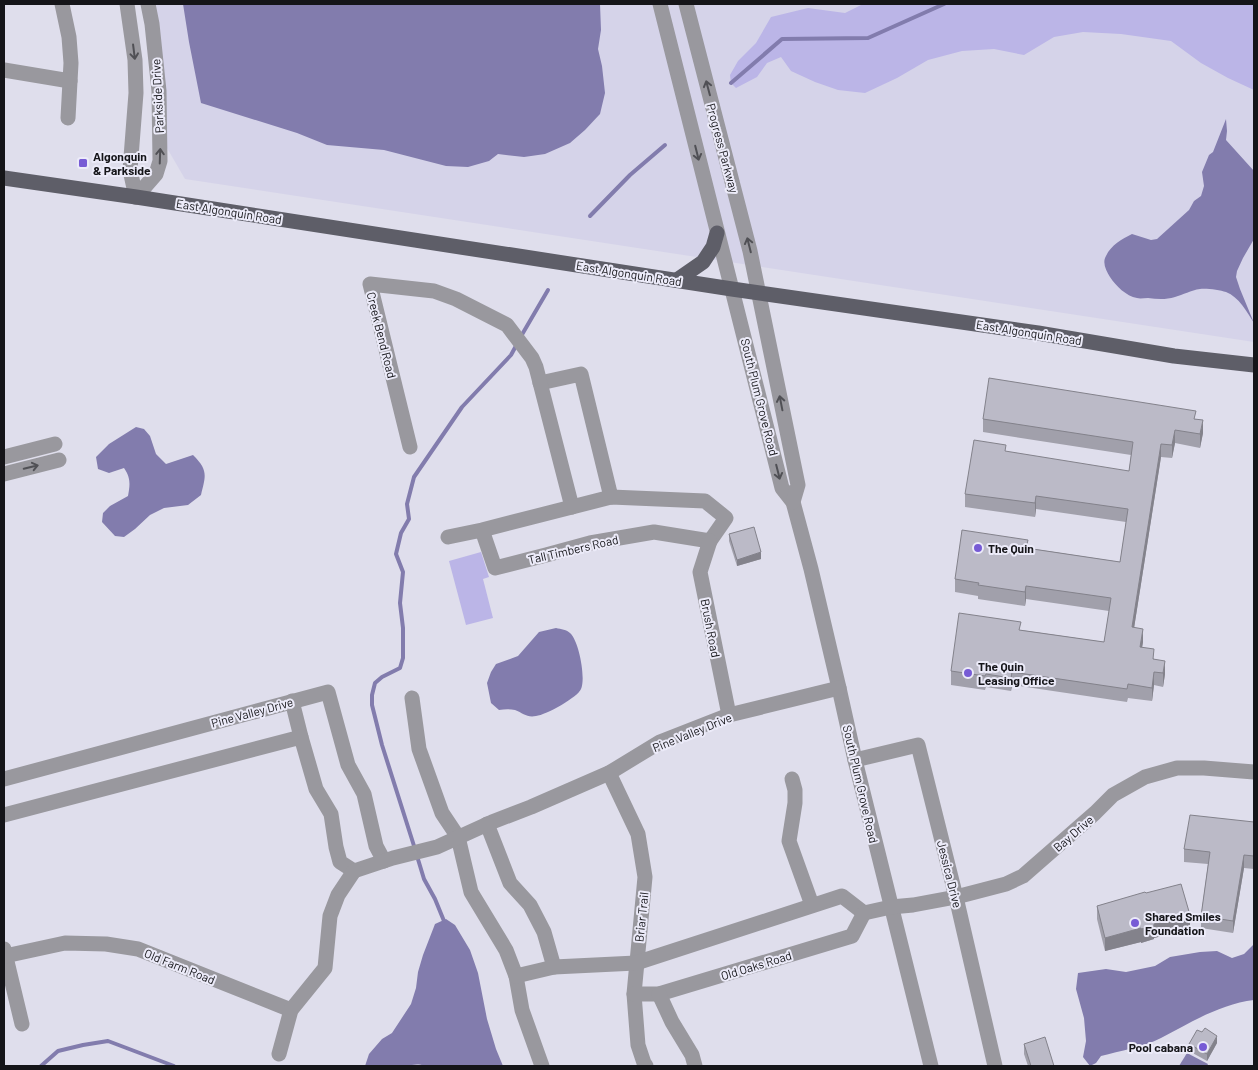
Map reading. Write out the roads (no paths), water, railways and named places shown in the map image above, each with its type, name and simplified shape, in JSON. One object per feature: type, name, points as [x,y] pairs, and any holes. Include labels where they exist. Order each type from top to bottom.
[{"type":"main road","name":"East Algonquin Road","points":[[4,178],[136,196],[732,289],[1038,333],[1174,356],[1254,365]]},
{"type":"main road","points":[[677,280],[703,262],[713,247],[717,233]]},
{"type":"street","points":[[62,4],[69,37],[70,81],[68,118]]},
{"type":"street","name":"Parkside Drive","points":[[127,4],[135,60],[136,93],[130,170],[136,196]]},
{"type":"street","name":"Parkside Drive","points":[[136,196],[156,174],[160,162],[159,91],[148,4]]},
{"type":"street","name":"Progress Parkway","points":[[660,4],[732,289]]},
{"type":"street","name":"Progress Parkway","points":[[686,4],[750,251],[759,293]]},
{"type":"street","points":[[4,70],[70,81]]},
{"type":"street","name":"Creek Bend Road","points":[[410,447],[370,284],[434,291],[456,299],[507,325],[532,358],[572,507]]},
{"type":"street","name":"South Plum Grove Road","points":[[732,289],[782,488],[793,502],[931,1066]]},
{"type":"street","name":"South Plum Grove Road","points":[[759,293],[798,485],[793,502]]},
{"type":"street","points":[[540,383],[581,374],[611,497]]},
{"type":"street","points":[[4,457],[55,444]]},
{"type":"street","points":[[4,474],[59,460]]},
{"type":"street","points":[[448,536],[482,530],[611,497],[705,501],[726,518],[710,541]]},
{"type":"street","name":"Tall Timbers Road","points":[[482,530],[495,568],[590,543],[654,532],[710,541]]},
{"type":"street","name":"Brush Road","points":[[710,541],[700,572],[729,715]]},
{"type":"street","name":"Pine Valley Drive","points":[[354,871],[389,859],[437,847],[609,772],[660,742],[729,715],[839,688]]},
{"type":"street","name":"Pine Valley Drive","points":[[4,779],[328,692],[348,765],[364,794],[376,846],[389,859]]},
{"type":"street","points":[[412,698],[419,748],[442,812],[458,837],[471,892],[506,950],[516,976],[522,1010],[542,1066]]},
{"type":"street","points":[[279,1054],[291,1010],[325,968],[330,916],[338,895],[354,871],[340,862],[331,814],[316,789],[292,701]]},
{"type":"street","points":[[4,815],[301,737]]},
{"type":"street","name":"Jessica Drive","points":[[855,760],[918,744],[995,1066]]},
{"type":"street","name":"Bay Drive","points":[[892,907],[914,906],[956,897],[1006,884],[1023,876],[1114,795],[1146,778],[1177,768],[1254,772]]},
{"type":"street","name":"Briar Trail","points":[[609,772],[638,834],[645,877],[634,994],[638,1045],[646,1066]]},
{"type":"street","points":[[792,779],[795,790],[795,803],[789,841],[812,905]]},
{"type":"street","points":[[487,824],[510,883],[530,905],[544,932],[554,968]]},
{"type":"street","points":[[516,976],[554,968],[636,963],[842,896],[864,913],[892,907]]},
{"type":"street","name":"Old Oaks Road","points":[[634,994],[659,994],[852,936],[864,913]]},
{"type":"street","name":"Old Farm Road","points":[[4,953],[65,943],[106,944],[138,949],[291,1010]]},
{"type":"street","points":[[4,953],[22,1024]]},
{"type":"street","points":[[659,994],[672,1022],[692,1055],[695,1066]]},
{"type":"waterway","points":[[731,83],[782,39],[868,38],[944,4]]},
{"type":"waterway","points":[[590,216],[630,175],[665,145]]},
{"type":"waterway","points":[[520,338],[548,290]]},
{"type":"waterway","points":[[415,849],[382,745],[372,705],[375,683],[382,677],[400,668],[403,658],[403,628],[400,603],[403,572],[396,554],[401,533],[409,519],[407,504],[414,477],[462,407],[511,355],[517,344]]},
{"type":"waterway","points":[[417,856],[424,879],[444,921]]},
{"type":"waterway","points":[[41,1066],[58,1051],[108,1041],[174,1066]]},
{"type":"place","name":"Algonquin & Parkside","points":[[83,163]]},
{"type":"place","name":"The Quin","points":[[978,548]]},
{"type":"place","name":"The Quin Leasing Office","points":[[968,673]]},
{"type":"place","name":"Shared Smiles Foundation","points":[[1135,923]]},
{"type":"place","name":"Pool cabana","points":[[1203,1047]]}]
